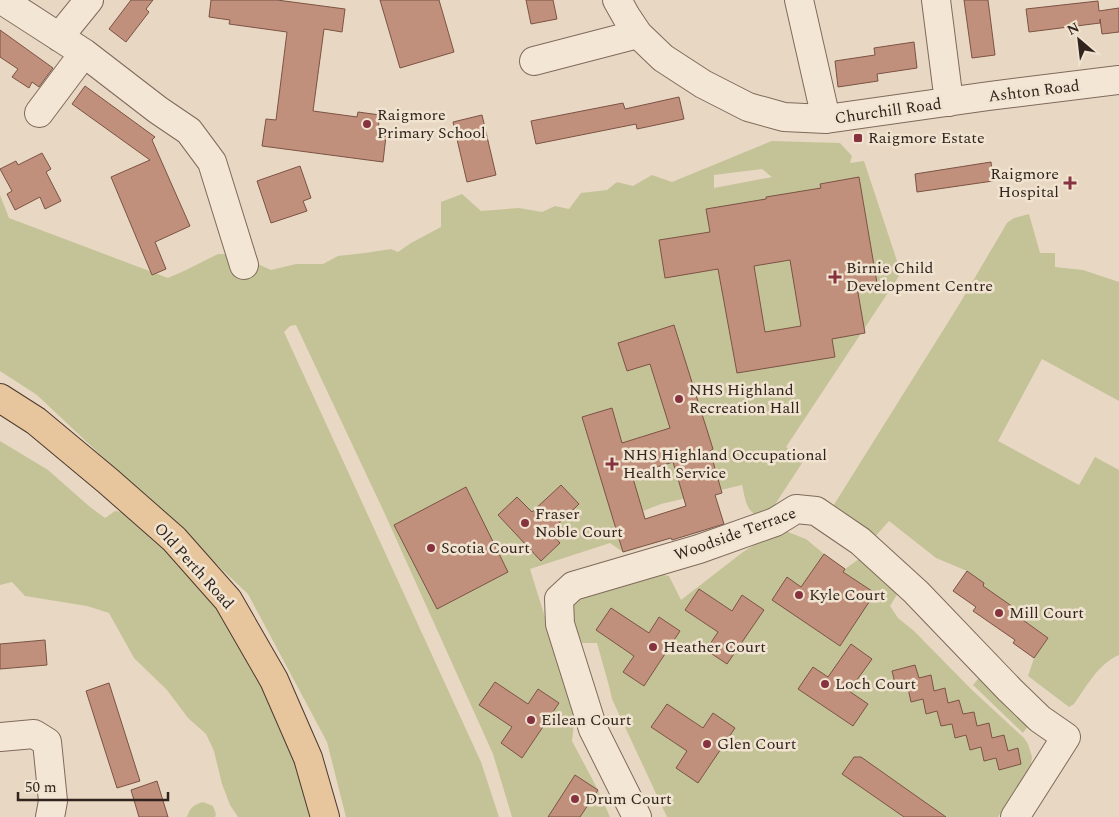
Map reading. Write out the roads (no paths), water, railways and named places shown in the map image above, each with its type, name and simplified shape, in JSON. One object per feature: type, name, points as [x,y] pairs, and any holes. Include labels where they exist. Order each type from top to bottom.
[{"type":"main road","name":"Old Perth Road","points":[[0,398],[36,421],[174,539],[228,600],[274,680],[308,758],[325,817]]},
{"type":"street","points":[[2,0],[84,53],[158,110],[189,131],[212,162],[244,265]]},
{"type":"street","points":[[59,37],[88,0]]},
{"type":"street","name":"Churchill Road","points":[[617,0],[638,34],[663,58],[703,84],[748,107],[784,117],[826,120],[949,102]]},
{"type":"street","points":[[799,0],[826,120]]},
{"type":"street","points":[[936,0],[949,102]]},
{"type":"street","points":[[534,61],[638,34]]},
{"type":"street","points":[[39,113],[84,53]]},
{"type":"street","name":"Ashton Road","points":[[949,102],[1119,80]]},
{"type":"street","name":"Woodside Terrace","points":[[637,817],[593,729],[560,624],[559,599],[573,586],[699,549],[775,522],[796,509],[816,511],[860,541],[916,592],[1040,719],[1066,737],[1015,817]]},
{"type":"street","points":[[0,737],[34,734],[47,742],[53,801],[50,817]]},
{"type":"place","name":"Raigmore Primary School","points":[[367,124]]},
{"type":"place","name":"Raigmore Estate","points":[[858,138]]},
{"type":"place","name":"Raigmore Hospital","points":[[1070,183]]},
{"type":"place","name":"Birnie Child Development Centre","points":[[835,277]]},
{"type":"place","name":"NHS Highland Recreation Hall","points":[[679,399]]},
{"type":"place","name":"NHS Highland Occupational Health Service","points":[[612,464]]},
{"type":"place","name":"Fraser Noble Court","points":[[525,523]]},
{"type":"place","name":"Scotia Court","points":[[431,548]]},
{"type":"place","name":"Kyle Court","points":[[799,595]]},
{"type":"place","name":"Mill Court","points":[[999,613]]},
{"type":"place","name":"Heather Court","points":[[653,647]]},
{"type":"place","name":"Loch Court","points":[[825,684]]},
{"type":"place","name":"Eilean Court","points":[[531,720]]},
{"type":"place","name":"Glen Court","points":[[707,744]]},
{"type":"place","name":"Drum Court","points":[[575,799]]}]
